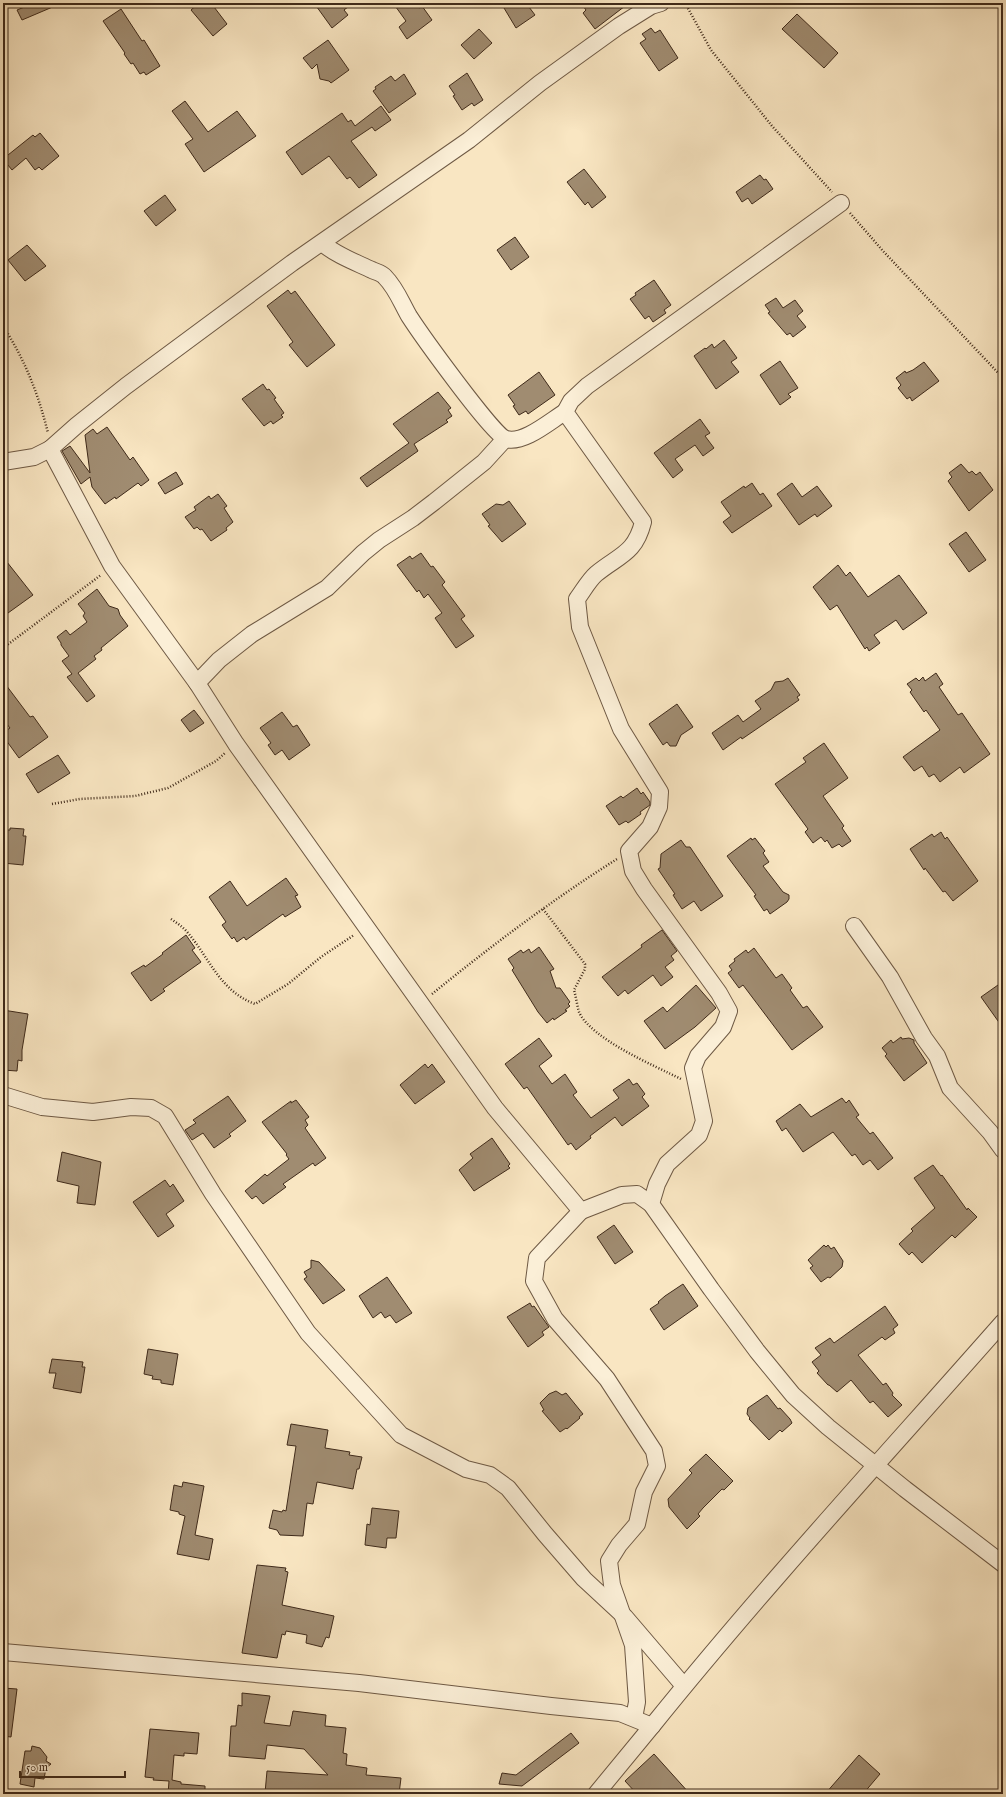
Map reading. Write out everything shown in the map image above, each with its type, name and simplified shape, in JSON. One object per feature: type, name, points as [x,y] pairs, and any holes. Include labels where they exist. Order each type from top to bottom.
[{"type":"street","points":[[3,462],[34,457],[50,449],[77,425],[126,386],[322,243],[469,140],[540,83],[619,26],[651,6],[661,3]]},
{"type":"street","points":[[322,243],[329,250],[383,275],[391,284],[409,316],[491,427],[505,438],[518,439],[533,433],[565,412],[571,401],[587,386],[841,203]]},
{"type":"street","points":[[565,412],[643,522],[640,536],[633,547],[595,575],[577,599],[580,626],[621,729],[660,792],[659,807],[650,827],[629,851],[633,871],[644,889],[707,976],[729,1011],[723,1028],[698,1056],[693,1068],[704,1121],[699,1135],[667,1164],[657,1184],[655,1197],[651,1204]]},
{"type":"street","points":[[197,683],[219,660],[252,634],[327,588],[362,553],[414,518],[484,462],[505,438]]},
{"type":"street","points":[[50,449],[112,566],[197,683],[236,744],[495,1108],[582,1211]]},
{"type":"street","points":[[854,926],[890,977],[924,1038],[936,1056],[950,1088],[990,1132],[1003,1150]]},
{"type":"street","points":[[3,1095],[42,1107],[93,1112],[131,1107],[152,1108],[165,1116],[213,1194],[308,1333],[401,1436],[466,1469],[490,1475],[508,1488],[584,1579],[624,1617],[684,1686]]},
{"type":"street","points":[[634,1718],[637,1702],[635,1658],[624,1617],[612,1585],[609,1561],[619,1545],[637,1524],[644,1492],[657,1466],[654,1451],[607,1378],[554,1319],[534,1281],[537,1258],[582,1211],[622,1194],[637,1194],[651,1204],[757,1351],[793,1395],[828,1427],[877,1465],[910,1494],[1003,1564]]},
{"type":"street","points":[[596,1794],[684,1686],[1003,1322]]},
{"type":"street","points":[[3,1652],[359,1682],[620,1713],[652,1726]]},
{"type":"path","points":[[3,326],[15,345],[34,384],[46,424],[50,449]]},
{"type":"path","points":[[3,648],[112,566]]},
{"type":"path","points":[[52,804],[80,799],[135,796],[168,788],[216,761],[236,744]]},
{"type":"path","points":[[421,1003],[498,940],[581,881],[629,851]]},
{"type":"path","points":[[543,909],[585,964],[585,969],[574,990],[580,1012],[592,1029],[613,1043],[696,1087]]},
{"type":"path","points":[[171,919],[187,932],[221,979],[241,999],[255,1004],[288,984],[321,957],[366,927]]},
{"type":"building","points":[[25,3],[62,3],[22,20],[17,10],[27,6]]},
{"type":"building","points":[[199,3],[211,3],[227,24],[213,36],[191,10]]},
{"type":"building","points":[[314,3],[353,3],[344,10],[348,15],[332,28]]},
{"type":"building","points":[[393,3],[416,3],[419,8],[422,6],[432,20],[407,39],[399,27],[406,21]]},
{"type":"building","points":[[501,3],[526,3],[535,15],[516,28]]},
{"type":"building","points":[[581,3],[629,3],[595,29],[583,13],[586,10]]},
{"type":"building","points":[[121,9],[142,41],[144,40],[160,66],[146,75],[144,72],[140,74],[133,63],[131,64],[103,21]]},
{"type":"building","points":[[797,14],[838,53],[824,68],[782,29]]},
{"type":"building","points":[[651,28],[655,33],[660,30],[678,58],[659,71],[640,43],[646,39],[642,34]]},
{"type":"building","points":[[479,29],[492,43],[474,59],[461,45]]},
{"type":"building","points":[[328,40],[349,70],[331,83],[320,79],[317,64],[312,69],[303,58]]},
{"type":"building","points":[[467,73],[483,100],[474,106],[472,103],[462,110],[453,96],[455,95],[449,86]]},
{"type":"building","points":[[404,74],[416,94],[389,113],[373,91],[376,89],[375,87],[391,76],[395,81]]},
{"type":"building","points":[[185,101],[208,132],[237,111],[256,136],[204,172],[185,144],[193,139],[172,111]]},
{"type":"building","points":[[381,106],[391,120],[375,131],[372,127],[351,141],[377,175],[359,188],[350,177],[347,179],[329,156],[302,175],[286,152],[342,113],[348,122],[351,120],[355,126]]},
{"type":"building","points":[[40,133],[59,156],[42,170],[39,167],[35,170],[26,158],[12,170],[3,159],[33,135],[35,137]]},
{"type":"building","points":[[584,169],[606,197],[592,208],[588,202],[585,205],[567,182]]},
{"type":"building","points":[[760,175],[764,180],[766,179],[773,189],[752,204],[748,198],[742,202],[736,192]]},
{"type":"building","points":[[165,195],[176,210],[156,226],[144,211]]},
{"type":"building","points":[[515,237],[529,257],[511,270],[497,250]]},
{"type":"building","points":[[27,245],[46,266],[25,281],[8,260]]},
{"type":"building","points":[[654,280],[671,305],[664,310],[666,313],[653,322],[649,316],[645,319],[630,299],[636,295],[635,293]]},
{"type":"building","points":[[288,290],[291,294],[295,291],[335,345],[307,367],[289,345],[293,342],[267,306]]},
{"type":"building","points":[[776,298],[783,308],[795,300],[803,311],[797,316],[806,327],[793,337],[790,333],[787,335],[768,313],[770,312],[765,305]]},
{"type":"building","points":[[724,340],[737,358],[731,362],[739,372],[716,389],[694,356],[712,344],[714,348]]},
{"type":"building","points":[[780,361],[798,388],[788,394],[791,397],[780,405],[760,375]]},
{"type":"building","points":[[924,362],[939,381],[912,401],[910,397],[907,399],[898,388],[901,385],[896,378],[905,371],[906,373],[913,370]]},
{"type":"building","points":[[539,372],[555,395],[528,414],[526,411],[519,415],[513,406],[515,405],[508,395]]},
{"type":"building","points":[[263,384],[276,398],[274,399],[284,413],[281,415],[283,417],[273,424],[271,421],[264,426],[242,399]]},
{"type":"building","points":[[438,392],[451,408],[448,410],[452,416],[446,420],[448,422],[414,444],[418,451],[367,487],[360,478],[409,443],[393,424]]},
{"type":"building","points":[[700,419],[710,433],[705,436],[714,448],[703,456],[695,445],[675,459],[683,470],[673,478],[654,453]]},
{"type":"building","points":[[107,427],[130,460],[133,457],[149,480],[141,486],[138,483],[116,499],[115,497],[105,504],[92,487],[90,477],[81,484],[62,451],[70,446],[90,473],[85,435],[93,429],[97,434]]},
{"type":"building","points":[[961,464],[969,473],[972,471],[976,475],[980,472],[993,490],[969,511],[948,481],[952,477],[949,473]]},
{"type":"building","points":[[176,472],[183,484],[165,494],[158,483]]},
{"type":"building","points":[[752,483],[760,495],[763,493],[772,506],[732,533],[723,522],[731,516],[721,502],[744,486],[745,488]]},
{"type":"building","points":[[792,483],[802,497],[817,486],[832,506],[817,517],[815,514],[799,525],[777,494]]},
{"type":"building","points":[[218,494],[227,506],[224,508],[233,522],[226,528],[227,530],[211,541],[202,529],[200,530],[197,527],[194,529],[185,517],[196,510],[194,507],[209,496],[211,499]]},
{"type":"building","points":[[509,501],[526,524],[502,542],[488,526],[490,525],[482,514],[496,504],[503,505]]},
{"type":"building","points":[[966,532],[986,560],[969,572],[949,544]]},
{"type":"building","points":[[421,553],[431,567],[433,566],[445,582],[442,585],[465,616],[461,619],[474,636],[456,648],[435,618],[442,613],[428,594],[424,598],[419,590],[417,592],[397,565],[410,556],[412,559]]},
{"type":"building","points":[[3,557],[33,595],[8,613],[3,607]]},
{"type":"building","points":[[838,565],[846,576],[850,572],[868,597],[899,575],[927,613],[903,630],[896,620],[874,635],[880,643],[869,651],[867,647],[865,649],[837,605],[830,610],[813,587]]},
{"type":"building","points":[[97,589],[109,606],[118,609],[120,615],[128,626],[101,648],[102,650],[94,656],[96,659],[78,673],[95,696],[87,702],[67,677],[72,674],[62,661],[69,656],[57,637],[66,630],[70,635],[87,622],[83,616],[85,613],[78,604]]},
{"type":"building","points":[[936,673],[943,684],[939,687],[958,715],[962,713],[990,754],[964,773],[960,767],[940,782],[934,774],[929,777],[922,766],[914,771],[903,757],[940,730],[926,710],[924,712],[910,692],[912,690],[907,684],[916,678],[919,681],[923,677],[925,681]]},
{"type":"building","points":[[788,678],[800,695],[797,697],[799,700],[742,739],[741,737],[723,750],[712,733],[738,715],[743,722],[761,709],[755,701],[771,690],[775,682],[783,681]]},
{"type":"building","points":[[3,681],[30,717],[33,716],[48,737],[19,758],[3,736],[3,733],[10,728],[3,719]]},
{"type":"building","points":[[677,704],[693,727],[681,735],[676,746],[670,746],[667,742],[663,745],[649,724]]},
{"type":"building","points":[[194,710],[204,723],[190,732],[181,720]]},
{"type":"building","points":[[282,712],[293,727],[297,725],[310,745],[289,760],[282,750],[275,755],[268,745],[271,743],[260,728]]},
{"type":"building","points":[[824,743],[848,778],[823,796],[844,826],[842,828],[851,841],[842,847],[839,844],[832,848],[827,840],[825,842],[821,837],[813,843],[805,832],[808,829],[775,784],[806,762],[803,758]]},
{"type":"building","points":[[58,755],[70,773],[38,793],[26,774]]},
{"type":"building","points":[[637,788],[641,794],[643,792],[650,802],[650,805],[640,812],[641,814],[628,823],[626,821],[619,825],[606,806],[621,796],[623,798]]},
{"type":"building","points":[[10,828],[24,829],[23,836],[26,836],[23,865],[3,863],[3,830],[10,830]]},
{"type":"building","points":[[941,832],[945,839],[947,837],[978,881],[953,901],[945,891],[943,892],[925,868],[924,870],[910,849],[932,834],[934,837]]},
{"type":"building","points":[[751,838],[752,840],[755,838],[765,851],[763,853],[769,862],[763,866],[783,892],[789,895],[787,902],[770,914],[767,909],[764,911],[754,896],[756,895],[727,856]]},
{"type":"building","points":[[681,840],[686,847],[690,847],[723,896],[701,911],[694,901],[682,909],[673,895],[675,894],[658,869],[660,868],[661,854]]},
{"type":"building","points":[[286,878],[298,895],[295,896],[301,907],[285,917],[283,914],[246,940],[244,937],[237,942],[234,937],[232,939],[222,925],[226,922],[209,897],[230,881],[247,906]]},
{"type":"building","points":[[662,930],[677,951],[671,956],[674,960],[665,967],[673,977],[661,986],[653,975],[628,994],[625,990],[618,996],[602,977]]},
{"type":"building","points":[[186,935],[195,948],[192,950],[201,962],[163,989],[165,991],[151,1001],[131,973],[144,965],[145,967]]},
{"type":"building","points":[[539,947],[554,969],[550,971],[556,988],[560,988],[570,1002],[568,1004],[570,1006],[565,1010],[567,1011],[554,1020],[553,1018],[547,1023],[538,1012],[512,970],[514,968],[508,959],[521,950],[523,953],[529,949],[531,953]]},
{"type":"building","points":[[754,948],[776,978],[782,974],[792,988],[790,990],[803,1008],[807,1006],[823,1027],[792,1050],[743,985],[739,988],[728,973],[732,970],[729,966],[735,961],[734,959],[746,950],[748,953]]},
{"type":"building","points":[[696,985],[716,1008],[695,1027],[665,1049],[644,1021],[663,1007],[667,1012]]},
{"type":"building","points":[[998,985],[1003,992],[1003,1028],[981,997]]},
{"type":"building","points":[[3,1010],[28,1014],[22,1050],[22,1061],[18,1060],[17,1071],[3,1070]]},
{"type":"building","points":[[901,1037],[902,1039],[909,1038],[914,1040],[914,1043],[927,1063],[904,1081],[885,1056],[887,1054],[882,1048],[891,1040],[893,1043]]},
{"type":"building","points":[[539,1038],[552,1056],[539,1066],[552,1084],[565,1074],[577,1092],[573,1095],[591,1118],[619,1098],[613,1090],[629,1079],[633,1085],[637,1083],[645,1094],[642,1097],[649,1106],[622,1126],[615,1117],[590,1136],[591,1138],[576,1150],[571,1143],[568,1145],[527,1087],[524,1089],[505,1064]]},
{"type":"building","points":[[425,1064],[428,1068],[432,1064],[445,1082],[415,1104],[400,1085]]},
{"type":"building","points":[[228,1096],[246,1121],[229,1134],[231,1136],[214,1148],[203,1133],[192,1140],[185,1130],[196,1123],[193,1120]]},
{"type":"building","points":[[842,1098],[846,1103],[849,1100],[859,1115],[856,1117],[870,1134],[873,1132],[893,1158],[878,1170],[870,1160],[863,1165],[855,1154],[852,1156],[833,1132],[803,1152],[786,1128],[782,1131],[776,1121],[800,1104],[811,1117]]},
{"type":"building","points":[[296,1100],[309,1117],[305,1120],[308,1125],[305,1128],[326,1158],[315,1166],[313,1163],[283,1184],[286,1187],[263,1204],[256,1196],[252,1199],[245,1191],[265,1174],[267,1176],[289,1159],[286,1155],[287,1154],[262,1122],[291,1101],[291,1103]]},
{"type":"building","points":[[492,1138],[510,1164],[508,1166],[510,1168],[474,1191],[459,1170],[473,1158],[470,1154]]},
{"type":"building","points":[[62,1152],[101,1162],[95,1205],[77,1203],[79,1186],[57,1181]]},
{"type":"building","points":[[933,1165],[967,1210],[968,1208],[977,1217],[955,1238],[952,1235],[922,1263],[912,1252],[909,1255],[899,1244],[913,1231],[911,1229],[935,1208],[914,1178]]},
{"type":"building","points":[[165,1180],[170,1187],[173,1184],[184,1201],[166,1214],[174,1226],[158,1237],[133,1202]]},
{"type":"building","points":[[614,1225],[633,1252],[615,1264],[597,1237]]},
{"type":"building","points":[[824,1245],[826,1247],[828,1245],[831,1249],[834,1247],[843,1261],[842,1267],[830,1278],[828,1277],[821,1282],[810,1268],[813,1266],[808,1260]]},
{"type":"building","points":[[311,1260],[319,1262],[345,1290],[323,1304],[304,1279],[307,1277],[304,1272],[311,1268]]},
{"type":"building","points":[[387,1277],[412,1313],[396,1323],[390,1315],[385,1318],[381,1312],[373,1318],[359,1296]]},
{"type":"building","points":[[683,1284],[698,1306],[664,1330],[650,1309],[659,1303],[658,1302],[665,1296]]},
{"type":"building","points":[[530,1303],[532,1307],[534,1306],[549,1327],[542,1332],[544,1335],[528,1347],[507,1317]]},
{"type":"building","points":[[885,1306],[898,1325],[893,1329],[895,1333],[885,1340],[882,1337],[858,1355],[883,1385],[886,1383],[893,1393],[892,1395],[902,1405],[888,1417],[873,1401],[870,1403],[851,1380],[837,1392],[817,1373],[819,1371],[812,1362],[821,1355],[815,1348],[830,1338],[834,1343]]},
{"type":"building","points":[[148,1349],[178,1354],[173,1385],[161,1383],[161,1380],[152,1379],[153,1376],[144,1374]]},
{"type":"building","points":[[52,1359],[83,1362],[82,1367],[85,1367],[81,1393],[53,1388],[56,1373],[49,1373]]},
{"type":"building","points":[[556,1391],[562,1395],[566,1393],[583,1414],[567,1429],[566,1428],[560,1432],[542,1411],[544,1410],[540,1403],[549,1394]]},
{"type":"building","points":[[767,1395],[792,1423],[782,1432],[780,1430],[769,1440],[749,1419],[750,1418],[747,1414],[748,1408]]},
{"type":"building","points":[[291,1424],[328,1430],[325,1448],[350,1452],[349,1455],[362,1457],[359,1469],[357,1469],[353,1489],[317,1482],[313,1504],[307,1503],[303,1536],[280,1535],[277,1530],[269,1528],[273,1510],[282,1512],[283,1510],[286,1511],[296,1446],[287,1445]]},
{"type":"building","points":[[706,1454],[733,1481],[724,1490],[722,1489],[703,1508],[698,1514],[700,1516],[687,1529],[669,1507],[668,1499],[692,1473],[689,1470]]},
{"type":"building","points":[[183,1482],[204,1486],[195,1535],[213,1539],[209,1560],[177,1554],[185,1516],[179,1514],[179,1512],[170,1510],[174,1485],[182,1487]]},
{"type":"building","points":[[372,1508],[399,1511],[396,1538],[387,1538],[386,1548],[365,1545],[367,1524],[370,1525]]},
{"type":"building","points":[[257,1565],[286,1568],[285,1571],[288,1572],[282,1605],[334,1616],[329,1638],[326,1637],[322,1647],[306,1643],[307,1635],[286,1631],[285,1635],[282,1634],[277,1658],[242,1653]]},
{"type":"building","points":[[3,1688],[17,1689],[11,1737],[3,1736]]},
{"type":"building","points":[[242,1693],[270,1696],[264,1723],[290,1726],[293,1711],[326,1715],[325,1726],[346,1728],[343,1753],[347,1754],[346,1765],[367,1768],[366,1775],[401,1778],[399,1794],[265,1793],[267,1771],[328,1775],[304,1749],[267,1745],[265,1759],[229,1756],[231,1726],[236,1726],[238,1705],[242,1706]]},
{"type":"building","points":[[150,1729],[199,1733],[197,1754],[184,1753],[184,1756],[174,1755],[172,1780],[181,1782],[181,1784],[205,1786],[205,1794],[168,1794],[169,1781],[153,1780],[154,1778],[145,1777]]},
{"type":"building","points":[[571,1733],[579,1743],[522,1786],[499,1784],[502,1773],[516,1775]]},
{"type":"building","points":[[32,1746],[40,1748],[47,1757],[46,1761],[51,1764],[46,1768],[44,1779],[35,1778],[34,1787],[20,1784],[25,1751],[31,1751]]},
{"type":"building","points":[[654,1754],[690,1794],[637,1794],[625,1781]]},
{"type":"building","points":[[859,1755],[880,1774],[863,1794],[825,1794]]}]
